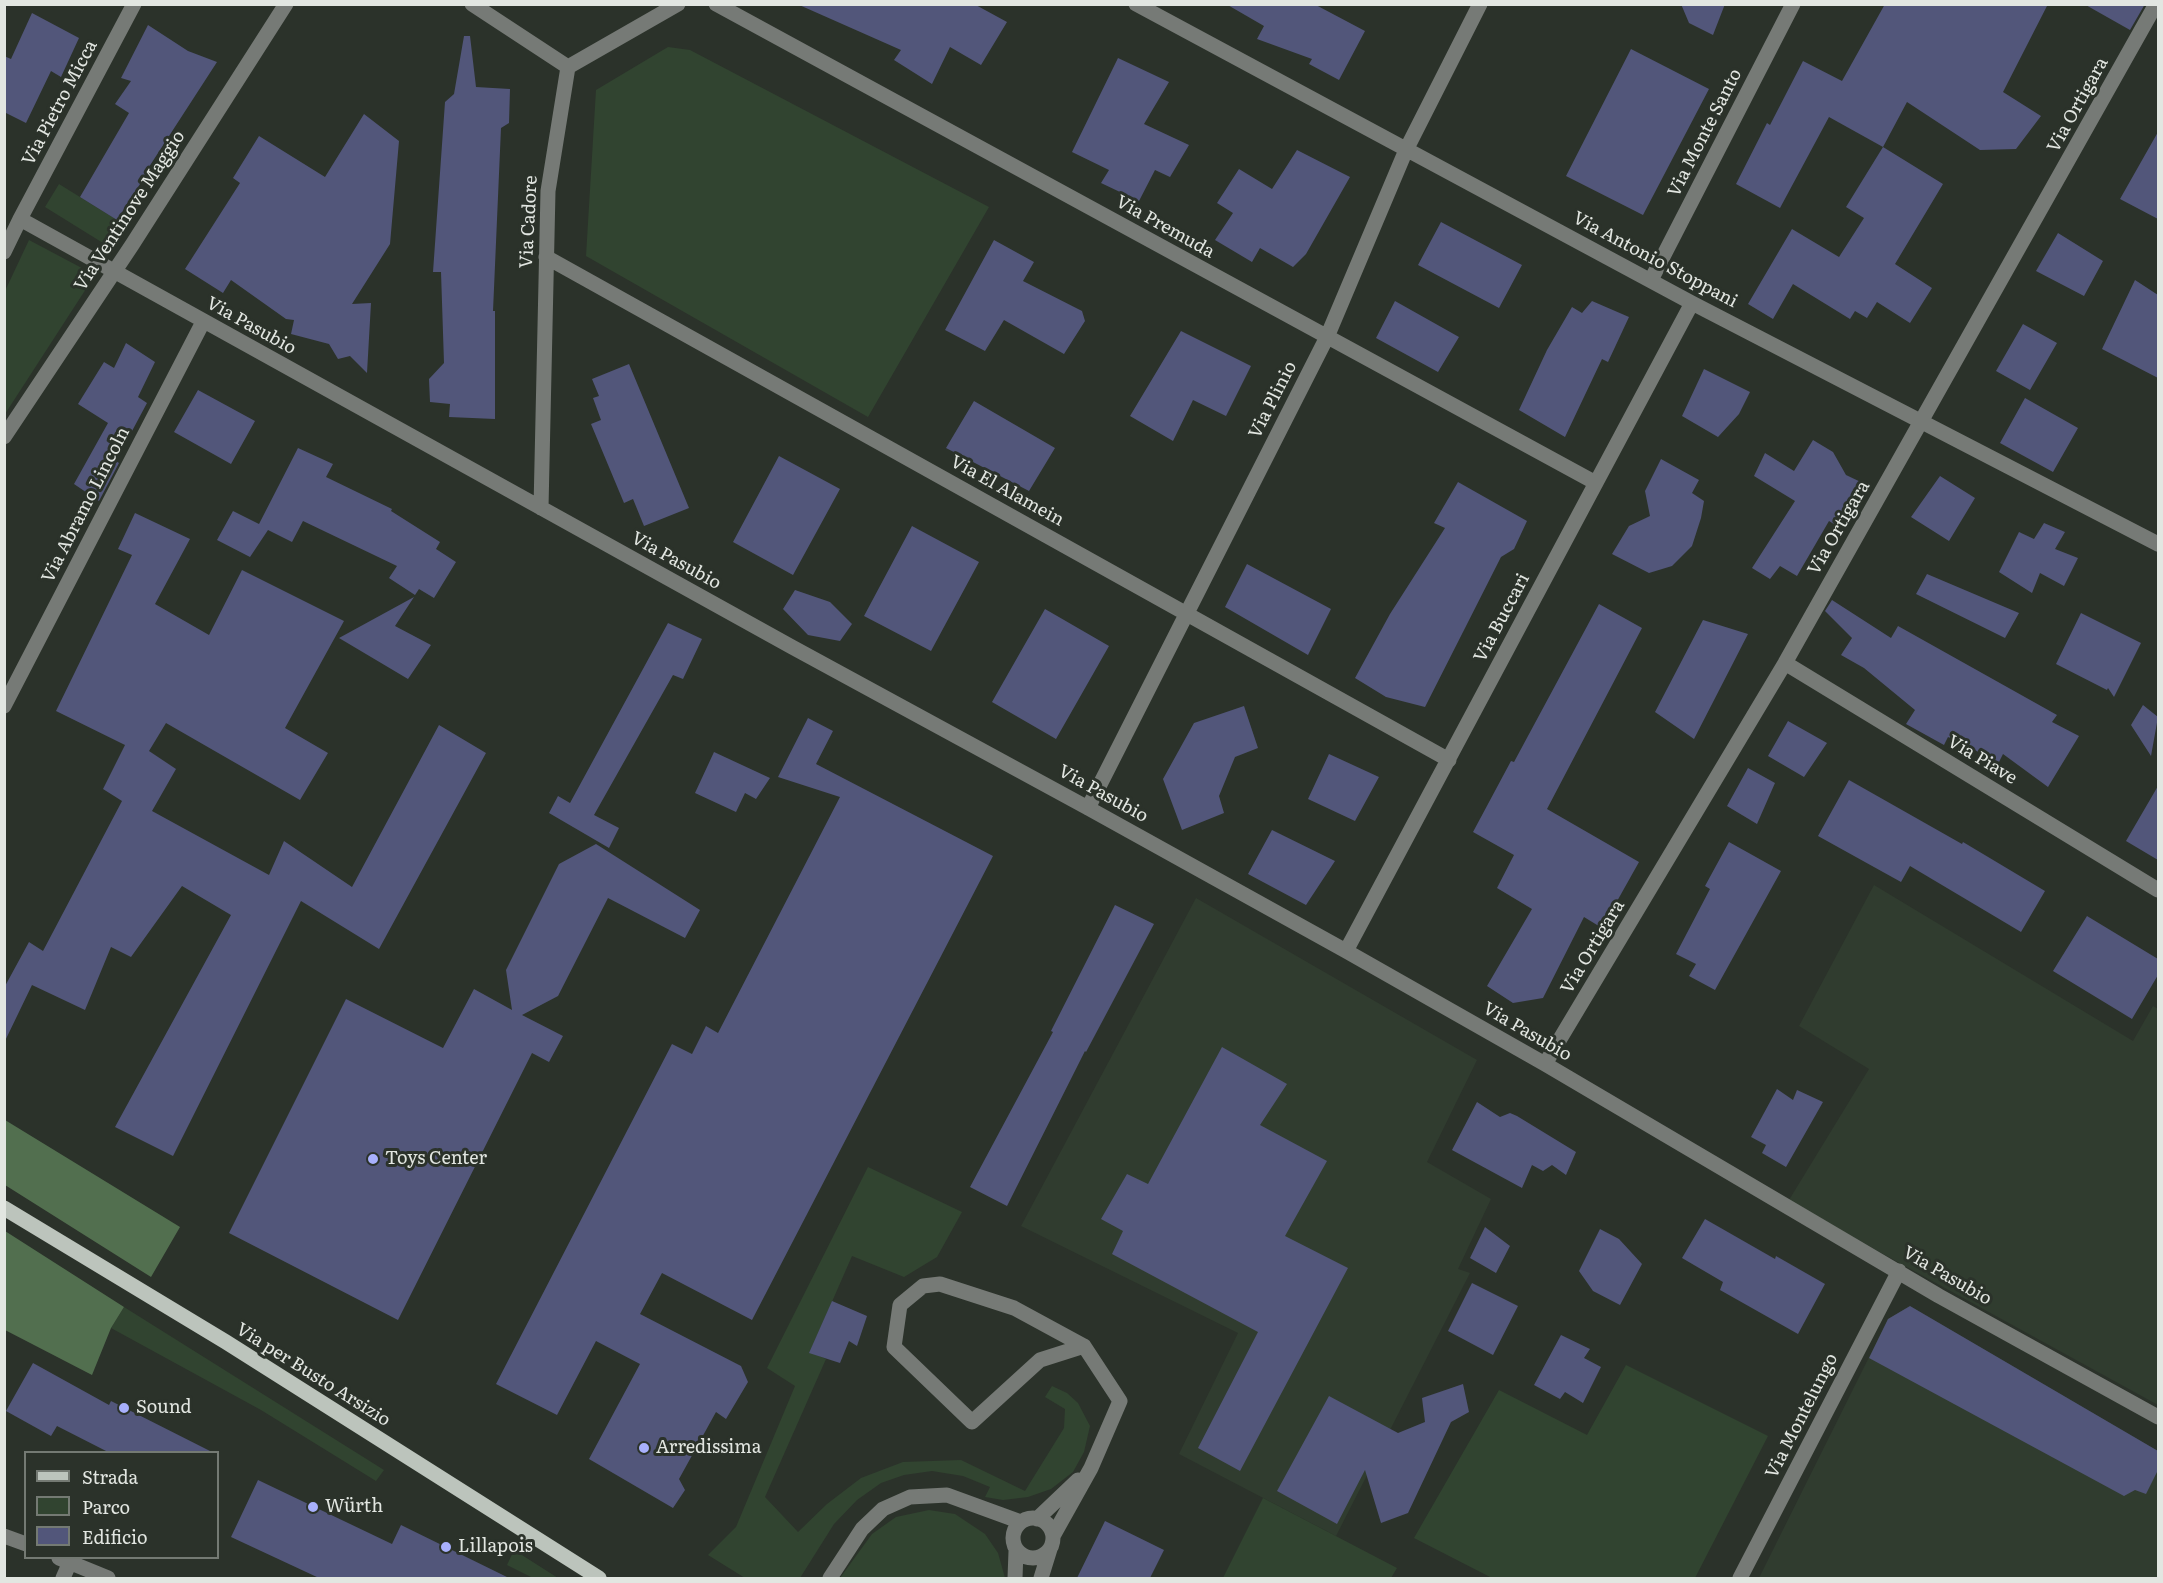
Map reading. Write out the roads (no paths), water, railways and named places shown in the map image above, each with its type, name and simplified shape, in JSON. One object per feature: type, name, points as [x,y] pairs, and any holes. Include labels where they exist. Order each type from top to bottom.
[{"type":"main road","name":"Via per Busto Arsizio","points":[[4,1208],[226,1342],[599,1578]]},
{"type":"street","name":"Via Pietro Micca","points":[[4,252],[134,4]]},
{"type":"street","name":"Via Ventinove Maggio","points":[[4,437],[286,4]]},
{"type":"street","points":[[472,4],[568,67],[678,4]]},
{"type":"street","name":"Via Premuda","points":[[716,4],[1596,483]]},
{"type":"street","name":"Via Antonio Stoppani","points":[[1136,4],[1692,303],[2158,544]]},
{"type":"street","name":"Via Plinio","points":[[1088,808],[1327,337],[1406,150],[1480,4]]},
{"type":"street","name":"Via Monte Santo","points":[[1651,280],[1793,4]]},
{"type":"street","name":"Via Ortigara","points":[[1545,1064],[1785,663],[2156,4]]},
{"type":"street","name":"Via Cadore","points":[[542,508],[548,191],[568,67]]},
{"type":"street","name":"Via Pasubio","points":[[20,219],[1346,951],[1545,1064],[1940,1296],[2158,1417]]},
{"type":"street","name":"Via El Alamein","points":[[546,257],[1449,760]]},
{"type":"street","name":"Via Buccari","points":[[1346,951],[1692,303]]},
{"type":"street","name":"Via Abramo Lincoln","points":[[4,706],[203,322]]},
{"type":"street","name":"Via Piave","points":[[1785,663],[2158,890]]},
{"type":"street","name":"Via Montelungo","points":[[1740,1578],[1899,1271]]},
{"type":"street","points":[[982,1509],[1027,1558],[1045,1554],[1091,1468],[1120,1401],[1084,1346],[1014,1308],[940,1284],[923,1286],[900,1305],[894,1347],[972,1422],[1040,1360],[1084,1346]]},
{"type":"street","points":[[1015,1578],[1014,1532],[1091,1468]]},
{"type":"street","points":[[830,1578],[862,1529],[883,1509],[910,1497],[948,1495],[982,1509],[1046,1524],[1051,1542],[1041,1578]]},
{"type":"street","points":[[4,1536],[24,1543]]},
{"type":"street","points":[[63,1578],[64,1560],[108,1578]]},
{"type":"place","name":"Toys Center","points":[[373,1159]]},
{"type":"place","name":"Sound","points":[[124,1408]]},
{"type":"place","name":"Arredissima","points":[[644,1448]]},
{"type":"place","name":"Würth","points":[[313,1507]]},
{"type":"place","name":"Lillapois","points":[[446,1547]]}]
